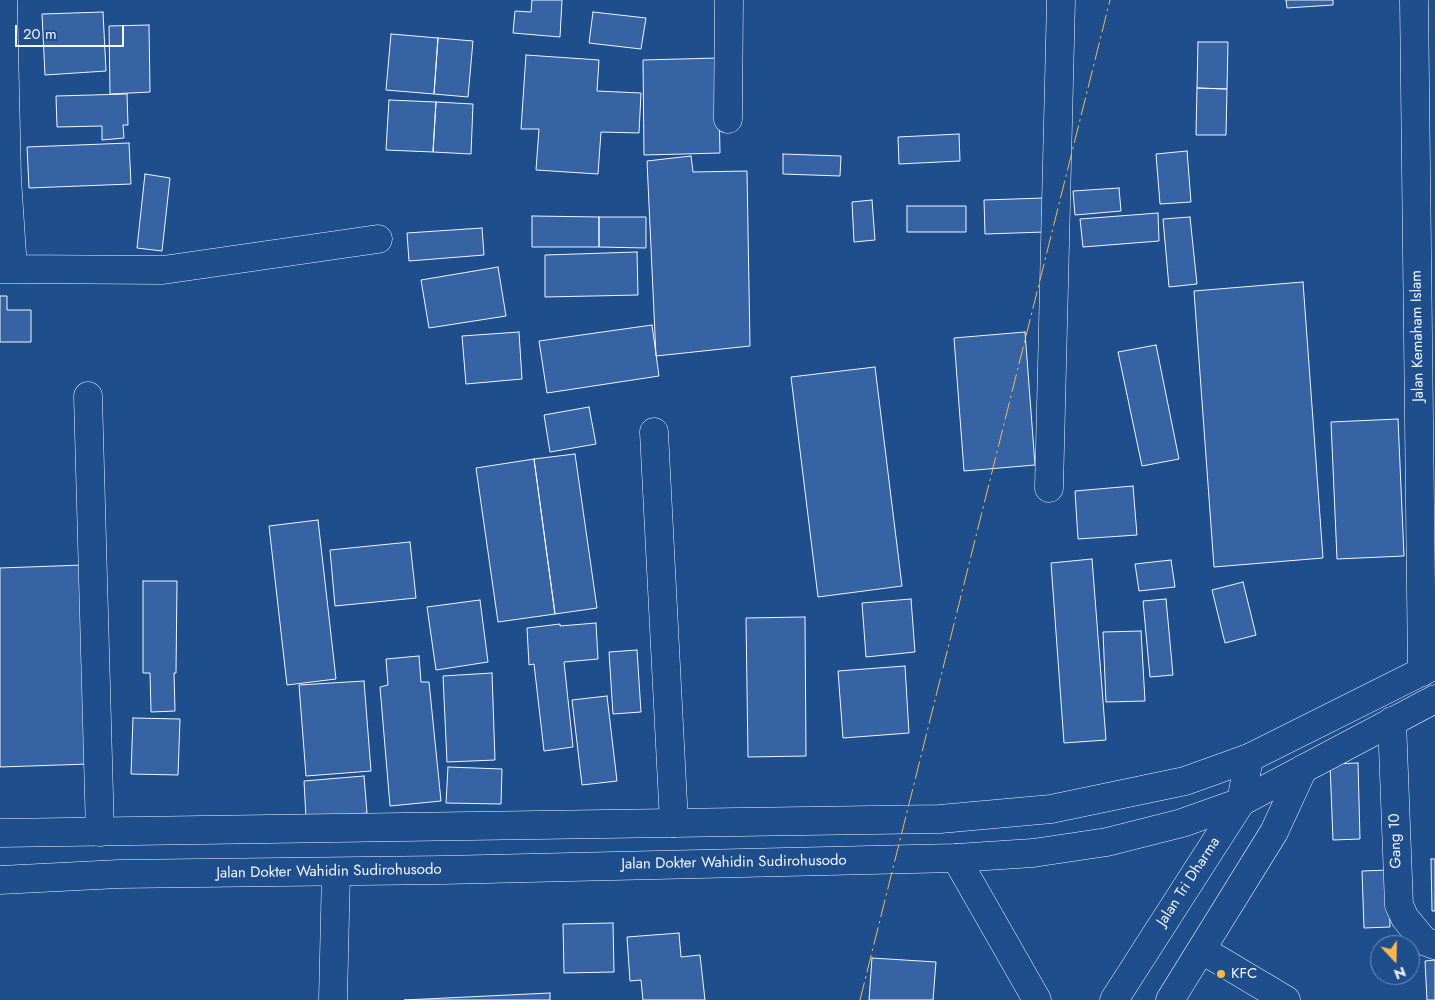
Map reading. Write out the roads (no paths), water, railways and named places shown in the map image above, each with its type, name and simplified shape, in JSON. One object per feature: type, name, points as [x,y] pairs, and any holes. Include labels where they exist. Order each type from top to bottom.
[{"type":"main road","points":[[3,0],[7,179],[6,269],[163,270],[378,239]]},
{"type":"main road","points":[[728,119],[729,0]]},
{"type":"main road","points":[[1049,488],[1061,0]]},
{"type":"main road","name":"Jalan Kemaham Islam","points":[[1414,0],[1428,668]]},
{"type":"main road","points":[[88,396],[100,832]]},
{"type":"main road","points":[[654,432],[674,823]]},
{"type":"main road","points":[[0,833],[940,819],[1051,809],[1185,781],[1249,758],[1428,668]]},
{"type":"main road","name":"Jalan Dokter Wahidin Sudirohusodo","points":[[0,880],[119,874],[336,872],[956,858],[1034,853],[1107,842],[1182,823],[1241,802],[1435,699]]},
{"type":"main road","name":"Gang 10","points":[[1392,721],[1399,905],[1405,918],[1424,941],[1435,945]]},
{"type":"main road","name":"Jalan Tri Dharma","points":[[1114,1000],[1241,802],[1249,758]]},
{"type":"main road","points":[[1170,1000],[1274,832],[1303,769]]},
{"type":"main road","points":[[940,819],[956,858],[1037,1000]]},
{"type":"main road","points":[[333,1000],[336,872]]},
{"type":"main road","points":[[1202,950],[1286,1000]]},
{"type":"place","name":"KFC","points":[[1221,974]]}]
